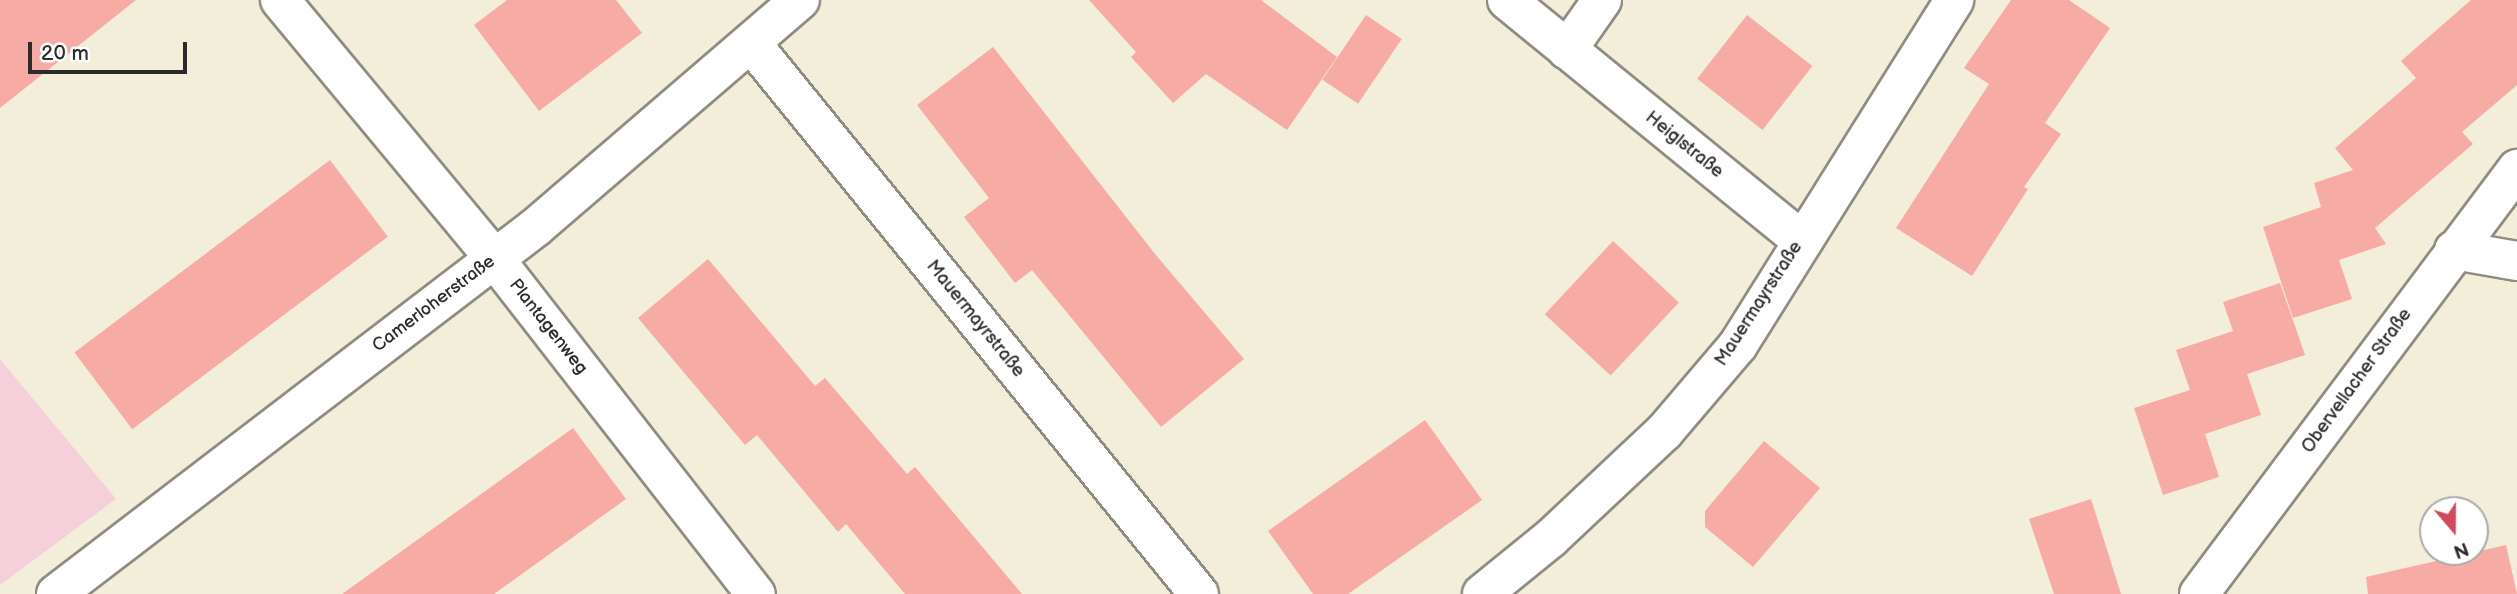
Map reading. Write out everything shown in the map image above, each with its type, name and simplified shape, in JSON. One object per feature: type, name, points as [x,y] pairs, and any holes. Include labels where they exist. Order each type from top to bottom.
[{"type":"street","name":"Plantagenweg","points":[[280,0],[494,258],[756,594]]},
{"type":"street","name":"Camerloherstraße","points":[[56,594],[536,227],[800,0]]},
{"type":"street","name":"Heiglstraße","points":[[1507,0],[1801,240]]},
{"type":"street","points":[[1567,50],[1602,0]]},
{"type":"street","name":"Mauermayrstraße","points":[[1482,594],[1551,538],[1664,432],[1738,345],[1801,240],[1954,0]]},
{"type":"street","name":"Mauermayrstraße","points":[[751,43],[1199,594]]},
{"type":"street","name":"Obervellacher Straße","points":[[2199,594],[2517,169]]},
{"type":"street","points":[[2454,250],[2517,261]]},
{"type":"shaded area","points":[[0,359],[116,499],[0,585]]},
{"type":"building","points":[[0,0],[136,0],[0,108]]},
{"type":"building","points":[[507,0],[616,0],[642,33],[539,111],[474,25]]},
{"type":"building","points":[[1089,0],[1261,0],[1337,57],[1287,130],[1206,74],[1173,103],[1131,57],[1136,52]]},
{"type":"building","points":[[2011,0],[2069,0],[2110,28],[2045,123],[2061,134],[2024,187],[2028,189],[1972,276],[1896,228],[1989,84],[1964,68]]},
{"type":"building","points":[[2471,0],[2517,0],[2517,85],[2462,132],[2473,144],[2375,228],[2386,244],[2339,260],[2352,299],[2293,318],[2263,227],[2321,207],[2314,183],[2353,170],[2335,148],[2416,78],[2401,61]]},
{"type":"building","points":[[1366,15],[1402,39],[1358,104],[1322,80]]},
{"type":"building","points":[[1747,15],[1812,66],[1763,130],[1697,79]]},
{"type":"building","points":[[993,47],[1155,254],[1244,359],[1161,427],[1032,270],[1015,283],[964,217],[989,198],[917,105]]},
{"type":"building","points":[[330,160],[388,237],[132,429],[74,353]]},
{"type":"building","points":[[1613,241],[1679,302],[1611,376],[1545,314]]},
{"type":"building","points":[[708,259],[815,386],[825,378],[907,474],[915,467],[1022,594],[905,594],[846,524],[838,532],[757,435],[745,445],[638,318]]},
{"type":"building","points":[[2280,283],[2305,355],[2247,374],[2261,415],[2205,434],[2219,477],[2163,495],[2134,408],[2190,390],[2176,350],[2233,331],[2223,302]]},
{"type":"building","points":[[1425,420],[1482,500],[1348,594],[1313,594],[1268,531]]},
{"type":"building","points":[[573,428],[626,499],[494,594],[342,594]]},
{"type":"building","points":[[1764,441],[1820,488],[1753,567],[1705,527],[1705,511]]},
{"type":"building","points":[[2091,499],[2121,594],[2054,594],[2029,519]]},
{"type":"building","points":[[2506,545],[2517,594],[2368,594],[2366,577],[2419,565],[2489,566],[2489,549]]}]
